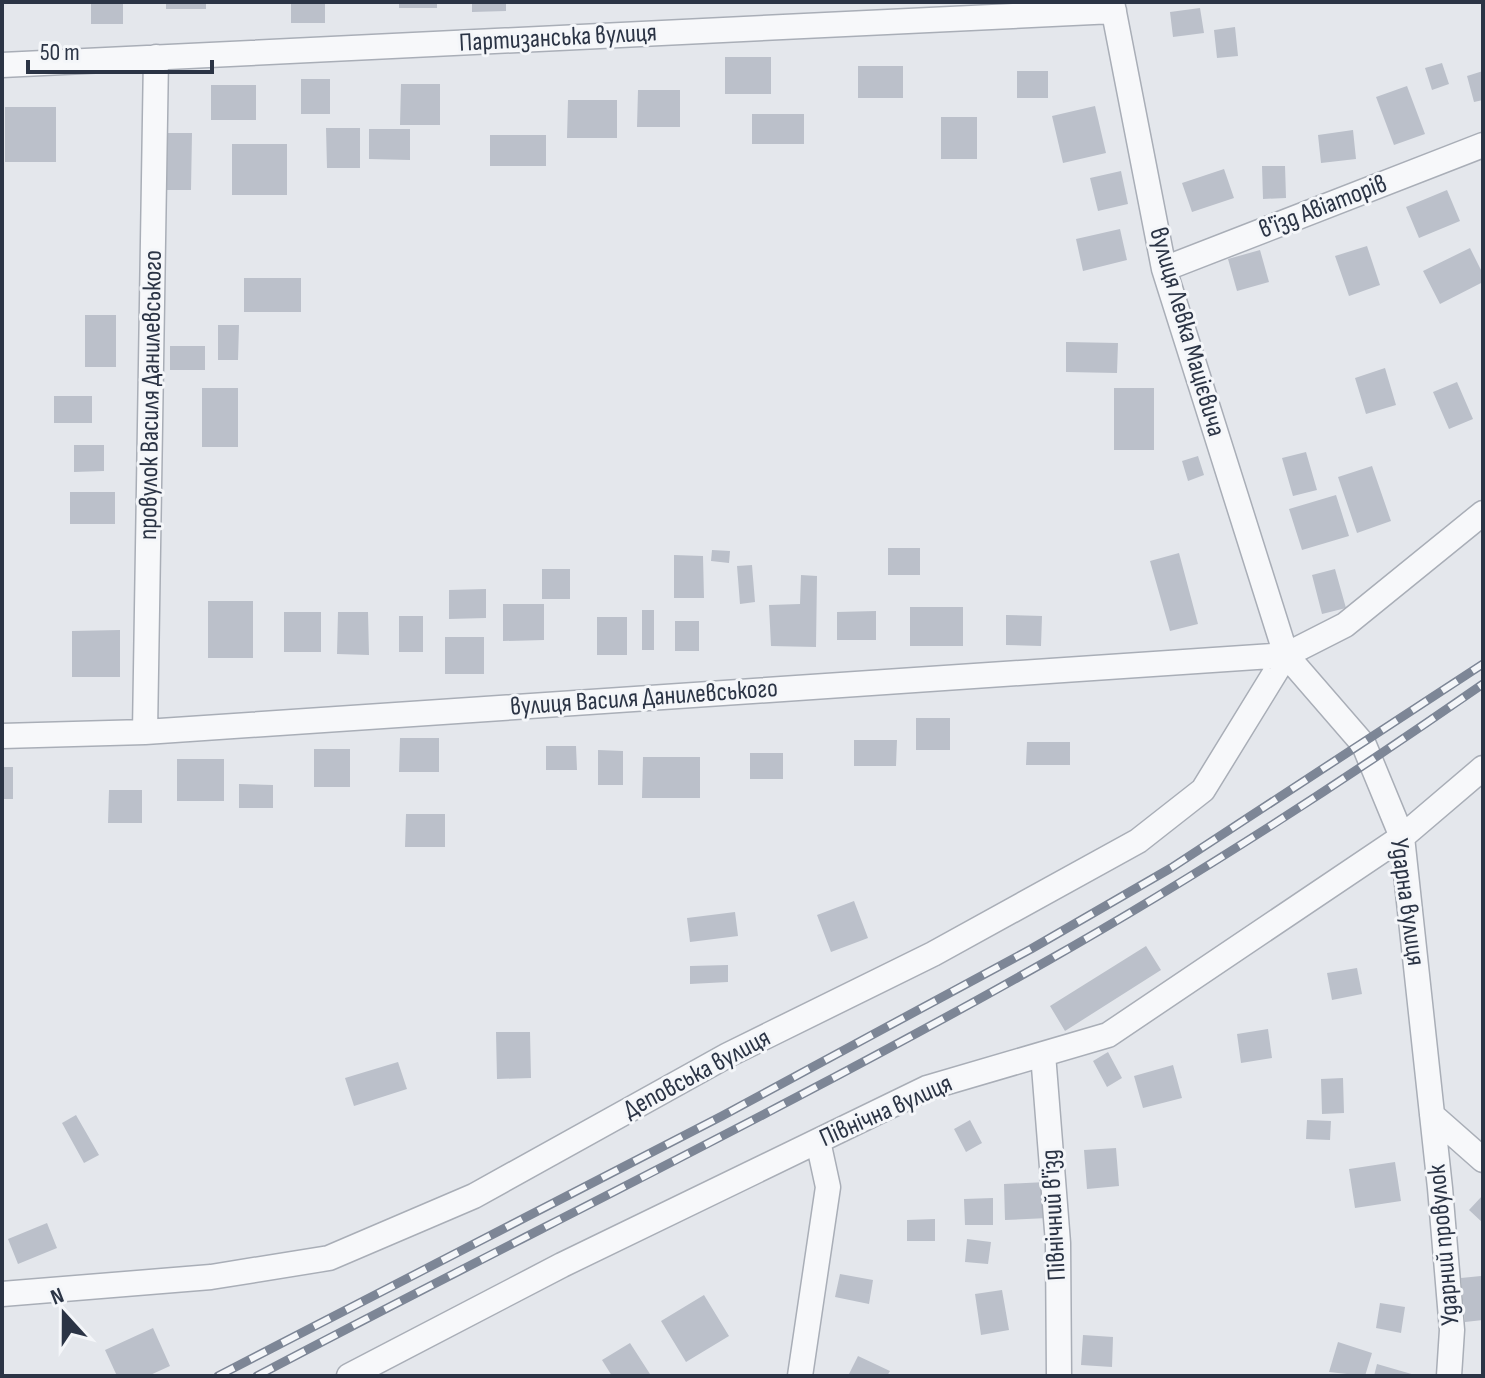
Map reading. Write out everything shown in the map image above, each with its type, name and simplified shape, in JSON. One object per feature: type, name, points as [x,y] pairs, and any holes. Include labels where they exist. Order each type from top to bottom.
[{"type":"street","name":"Партизанська вулиця","points":[[2,65],[1113,6]]},
{"type":"street","name":"вулиця Левка Мацієвича","points":[[1113,6],[1164,269],[1286,655]]},
{"type":"street","name":"провулок Василя Данилевського","points":[[145,732],[156,57]]},
{"type":"street","name":"в'їзд Авіаторів","points":[[1164,269],[1483,145]]},
{"type":"street","points":[[1286,655],[1345,625],[1483,513]]},
{"type":"street","name":"вулиця Василя Данилевського","points":[[2,736],[145,732],[1286,655]]},
{"type":"street","name":"Ударна вулиця","points":[[1286,655],[1364,745],[1402,837],[1432,1115]]},
{"type":"street","name":"Деповська вулиця","points":[[2,1294],[211,1277],[329,1258],[474,1196],[728,1055],[933,954],[1138,841],[1203,790],[1286,655]]},
{"type":"street","name":"Північна вулиця","points":[[349,1376],[562,1265],[927,1088],[1108,1035],[1402,837],[1483,768]]},
{"type":"street","name":"Північний в'їзд","points":[[1043,1054],[1058,1243],[1059,1376]]},
{"type":"street","points":[[1432,1115],[1483,1160]]},
{"type":"street","name":"Ударний провулок","points":[[1432,1115],[1452,1330],[1449,1376]]},
{"type":"street","points":[[800,1376],[828,1187],[818,1141]]},
{"type":"building","points":[[91,2],[123,2],[123,24],[91,24]]},
{"type":"building","points":[[166,2],[206,2],[206,9],[166,9]]},
{"type":"building","points":[[291,2],[325,2],[325,23],[291,23]]},
{"type":"building","points":[[399,2],[437,2],[437,8],[399,8]]},
{"type":"building","points":[[472,2],[506,2],[506,11],[472,12]]},
{"type":"building","points":[[1200,8],[1204,33],[1173,37],[1170,12]]},
{"type":"building","points":[[1235,27],[1238,56],[1217,58],[1214,30]]},
{"type":"building","points":[[725,57],[771,57],[771,94],[725,94]]},
{"type":"building","points":[[1442,63],[1449,84],[1432,90],[1425,68]]},
{"type":"building","points":[[858,66],[903,66],[903,98],[858,98]]},
{"type":"building","points":[[1017,71],[1048,71],[1048,98],[1017,98]]},
{"type":"building","points":[[1483,71],[1483,100],[1474,102],[1467,76]]},
{"type":"building","points":[[301,79],[330,79],[330,114],[301,114]]},
{"type":"building","points":[[401,84],[440,84],[440,125],[400,125]]},
{"type":"building","points":[[211,85],[256,85],[256,120],[211,120]]},
{"type":"building","points":[[1407,86],[1425,134],[1394,145],[1376,97]]},
{"type":"building","points":[[638,90],[680,90],[680,127],[637,127]]},
{"type":"building","points":[[568,100],[617,100],[617,138],[567,138]]},
{"type":"building","points":[[1095,106],[1106,153],[1063,163],[1052,116]]},
{"type":"building","points":[[5,107],[56,107],[56,162],[5,162]]},
{"type":"building","points":[[752,114],[804,114],[804,144],[752,144]]},
{"type":"building","points":[[941,117],[977,117],[977,159],[941,159]]},
{"type":"building","points":[[326,128],[360,128],[360,168],[327,168]]},
{"type":"building","points":[[369,129],[410,129],[410,160],[369,159]]},
{"type":"building","points":[[1353,130],[1356,159],[1321,163],[1318,135]]},
{"type":"building","points":[[164,133],[192,133],[191,190],[164,190]]},
{"type":"building","points":[[490,135],[546,135],[546,166],[490,166]]},
{"type":"building","points":[[232,144],[287,144],[287,195],[232,195]]},
{"type":"building","points":[[1262,166],[1285,166],[1286,198],[1263,199]]},
{"type":"building","points":[[1224,169],[1234,198],[1192,212],[1182,183]]},
{"type":"building","points":[[1121,171],[1128,204],[1098,211],[1090,178]]},
{"type":"building","points":[[1447,190],[1460,221],[1419,238],[1406,207]]},
{"type":"building","points":[[1120,229],[1127,260],[1083,271],[1076,239]]},
{"type":"building","points":[[1367,246],[1380,285],[1349,296],[1335,256]]},
{"type":"building","points":[[1470,248],[1483,274],[1483,282],[1440,304],[1423,271]]},
{"type":"building","points":[[1260,250],[1269,282],[1237,291],[1228,259]]},
{"type":"building","points":[[244,278],[301,278],[301,312],[244,312]]},
{"type":"building","points":[[85,315],[116,315],[116,367],[85,367]]},
{"type":"building","points":[[218,325],[239,325],[238,360],[218,360]]},
{"type":"building","points":[[1066,342],[1118,343],[1117,373],[1066,372]]},
{"type":"building","points":[[170,346],[205,346],[205,370],[170,370]]},
{"type":"building","points":[[1385,368],[1396,405],[1366,414],[1355,378]]},
{"type":"building","points":[[1457,382],[1473,419],[1449,429],[1433,392]]},
{"type":"building","points":[[202,388],[238,388],[238,447],[202,447]]},
{"type":"building","points":[[1114,388],[1154,388],[1154,450],[1114,450]]},
{"type":"building","points":[[54,396],[92,396],[92,423],[54,423]]},
{"type":"building","points":[[74,445],[104,445],[104,471],[74,472]]},
{"type":"building","points":[[1306,452],[1317,490],[1293,496],[1282,458]]},
{"type":"building","points":[[1198,456],[1204,475],[1188,481],[1182,461]]},
{"type":"building","points":[[1372,466],[1391,521],[1357,533],[1338,477]]},
{"type":"building","points":[[70,492],[115,492],[115,524],[70,524]]},
{"type":"building","points":[[1336,495],[1349,536],[1302,550],[1289,509]]},
{"type":"building","points":[[888,548],[920,548],[920,575],[888,575]]},
{"type":"building","points":[[712,550],[730,551],[729,563],[711,561]]},
{"type":"building","points":[[1179,553],[1198,624],[1170,631],[1150,561]]},
{"type":"building","points":[[674,555],[703,556],[704,598],[674,598]]},
{"type":"building","points":[[752,565],[755,602],[740,604],[737,566]]},
{"type":"building","points":[[542,569],[570,569],[570,599],[542,599]]},
{"type":"building","points":[[1335,569],[1346,608],[1322,614],[1312,575]]},
{"type":"building","points":[[801,575],[817,576],[816,647],[771,646],[769,605],[800,604]]},
{"type":"building","points":[[486,589],[486,618],[449,619],[449,590]]},
{"type":"building","points":[[208,601],[253,601],[253,658],[208,658]]},
{"type":"building","points":[[503,604],[544,604],[544,640],[503,641]]},
{"type":"building","points":[[910,607],[963,607],[963,646],[910,646]]},
{"type":"building","points":[[642,610],[654,610],[654,650],[642,650]]},
{"type":"building","points":[[876,611],[876,640],[837,640],[837,612]]},
{"type":"building","points":[[284,612],[321,612],[321,652],[284,652]]},
{"type":"building","points":[[338,612],[368,612],[369,655],[337,654]]},
{"type":"building","points":[[1006,615],[1042,616],[1041,646],[1006,645]]},
{"type":"building","points":[[399,616],[423,616],[423,652],[399,652]]},
{"type":"building","points":[[597,617],[627,617],[627,655],[597,655]]},
{"type":"building","points":[[675,621],[699,621],[699,651],[675,651]]},
{"type":"building","points":[[120,630],[120,677],[72,677],[72,631]]},
{"type":"building","points":[[445,637],[484,637],[484,674],[445,674]]},
{"type":"building","points":[[916,718],[950,718],[950,750],[916,750]]},
{"type":"building","points":[[400,738],[439,738],[439,772],[399,772]]},
{"type":"building","points":[[854,740],[897,740],[896,766],[854,766]]},
{"type":"building","points":[[1027,742],[1070,742],[1070,765],[1026,765]]},
{"type":"building","points":[[546,746],[576,746],[577,770],[546,770]]},
{"type":"building","points":[[314,749],[350,749],[350,787],[314,787]]},
{"type":"building","points":[[598,750],[623,751],[623,785],[598,785]]},
{"type":"building","points":[[750,753],[783,753],[783,779],[750,779]]},
{"type":"building","points":[[643,757],[700,757],[700,798],[642,798]]},
{"type":"building","points":[[177,759],[224,759],[224,801],[177,801]]},
{"type":"building","points":[[2,767],[13,767],[13,799],[2,799]]},
{"type":"building","points":[[239,784],[273,785],[273,808],[239,808]]},
{"type":"building","points":[[109,790],[142,790],[142,823],[108,823]]},
{"type":"building","points":[[406,814],[445,814],[445,847],[405,847]]},
{"type":"building","points":[[854,901],[868,938],[831,952],[817,915]]},
{"type":"building","points":[[735,912],[738,936],[690,942],[687,918]]},
{"type":"building","points":[[1146,946],[1161,970],[1065,1031],[1050,1006]]},
{"type":"building","points":[[728,965],[728,982],[690,984],[690,966]]},
{"type":"building","points":[[1357,968],[1362,994],[1332,1000],[1327,973]]},
{"type":"building","points":[[1268,1029],[1272,1058],[1241,1063],[1237,1034]]},
{"type":"building","points":[[496,1032],[530,1032],[531,1078],[497,1079]]},
{"type":"building","points":[[1108,1052],[1122,1078],[1107,1087],[1093,1061]]},
{"type":"building","points":[[398,1062],[407,1089],[354,1106],[345,1078]]},
{"type":"building","points":[[1173,1065],[1182,1098],[1143,1108],[1134,1076]]},
{"type":"building","points":[[1343,1078],[1344,1113],[1322,1114],[1321,1079]]},
{"type":"building","points":[[76,1115],[99,1155],[84,1163],[62,1123]]},
{"type":"building","points":[[970,1120],[982,1143],[966,1152],[954,1129]]},
{"type":"building","points":[[1307,1120],[1331,1121],[1330,1140],[1306,1139]]},
{"type":"building","points":[[1116,1148],[1119,1186],[1087,1189],[1084,1150]]},
{"type":"building","points":[[1395,1162],[1401,1201],[1355,1208],[1349,1169]]},
{"type":"building","points":[[1046,1182],[1048,1218],[1005,1220],[1004,1184]]},
{"type":"building","points":[[1483,1195],[1483,1223],[1469,1210]]},
{"type":"building","points":[[993,1198],[993,1225],[965,1225],[964,1199]]},
{"type":"building","points":[[935,1219],[935,1241],[907,1241],[907,1220]]},
{"type":"building","points":[[47,1223],[57,1248],[18,1264],[8,1239]]},
{"type":"building","points":[[967,1239],[991,1242],[988,1264],[965,1262]]},
{"type":"building","points":[[840,1274],[873,1280],[869,1304],[835,1297]]},
{"type":"building","points":[[1481,1276],[1483,1320],[1465,1322],[1461,1278]]},
{"type":"building","points":[[1002,1290],[1009,1330],[981,1335],[975,1294]]},
{"type":"building","points":[[704,1295],[729,1336],[686,1362],[661,1321]]},
{"type":"building","points":[[1380,1303],[1405,1307],[1401,1333],[1376,1328]]},
{"type":"building","points":[[153,1328],[170,1366],[148,1376],[117,1376],[105,1350]]},
{"type":"building","points":[[1083,1335],[1113,1337],[1112,1367],[1081,1365]]},
{"type":"building","points":[[1338,1342],[1372,1353],[1365,1376],[1329,1372]]},
{"type":"building","points":[[630,1343],[650,1374],[612,1376],[602,1360]]},
{"type":"building","points":[[858,1356],[890,1371],[887,1376],[848,1376]]},
{"type":"building","points":[[1377,1364],[1415,1375],[1415,1376],[1374,1376]]},
{"type":"railway","points":[[218,1376],[722,1116],[1031,949],[1171,868],[1483,664]]},
{"type":"railway","points":[[257,1376],[753,1120],[1047,961],[1159,896],[1268,827],[1483,684]]}]
